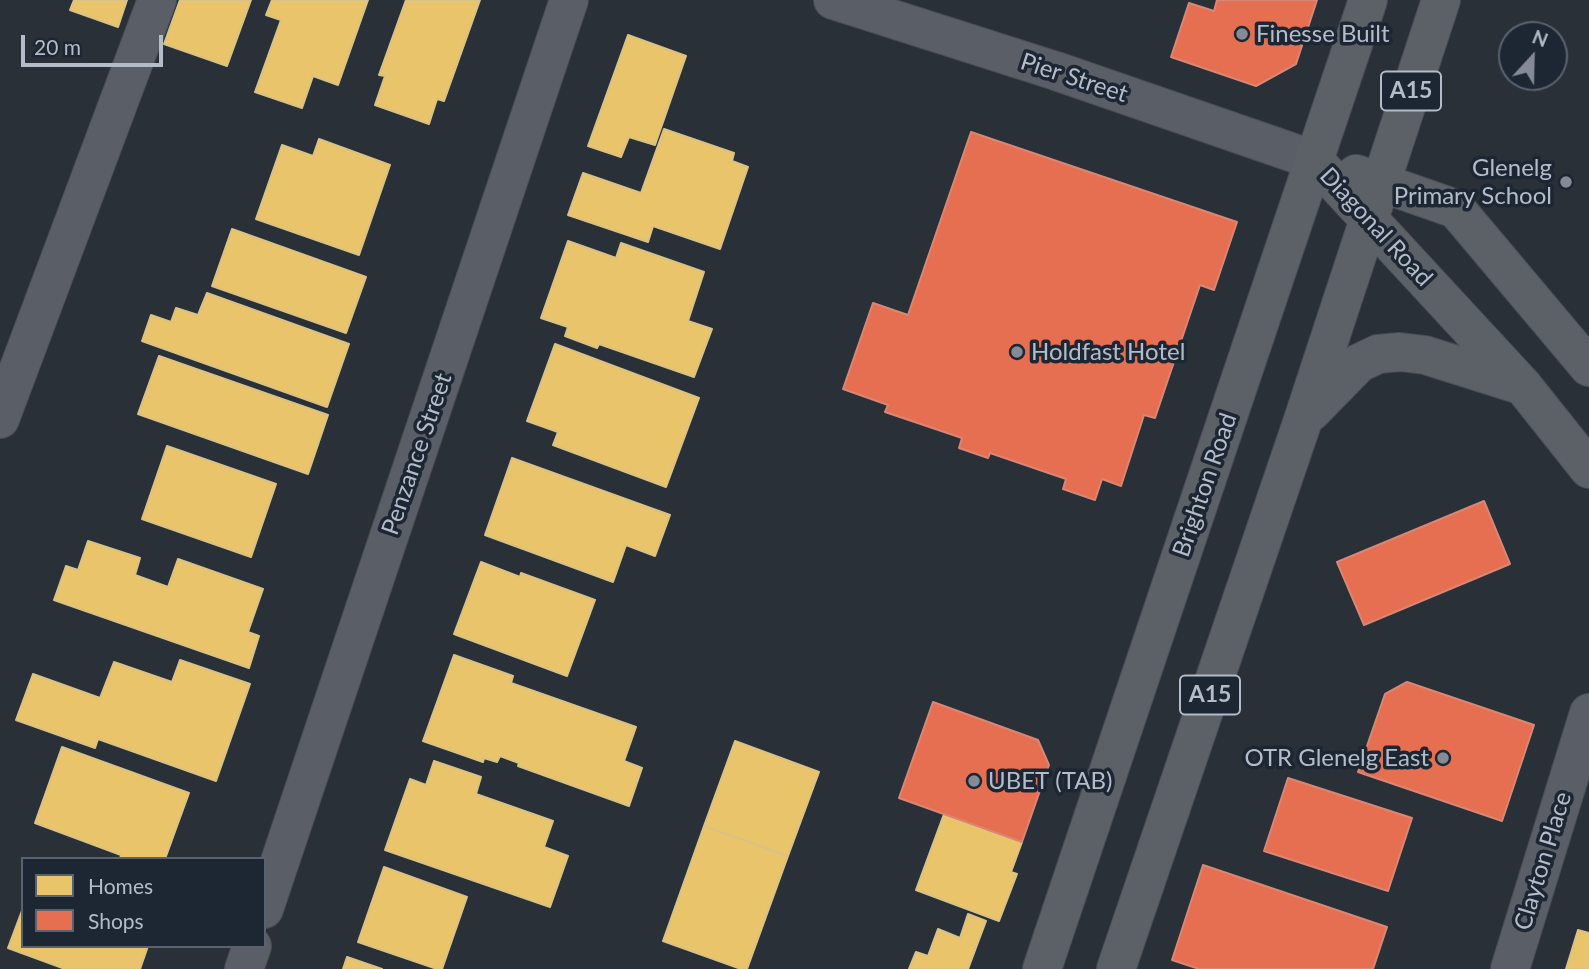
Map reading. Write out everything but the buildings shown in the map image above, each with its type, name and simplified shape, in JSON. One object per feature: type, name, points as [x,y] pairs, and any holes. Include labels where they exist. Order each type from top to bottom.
[{"type":"main road","name":"Brighton Road","points":[[1042,969],[1368,0]]},
{"type":"main road","name":"A15","points":[[1116,969],[1303,420],[1441,0]]},
{"type":"main road","name":"Diagonal Road","points":[[1314,160],[1456,209],[1589,368]]},
{"type":"main road","name":"Diagonal Road","points":[[1314,160],[1522,386],[1589,469]]},
{"type":"main road","points":[[1303,420],[1359,363],[1378,354],[1400,352],[1425,355],[1522,386]]},
{"type":"street","points":[[0,419],[157,0]]},
{"type":"street","name":"Penzance Street","points":[[266,903],[569,0]]},
{"type":"street","name":"Pier Street","points":[[833,0],[1056,71],[1314,160]]},
{"type":"street","name":"Clayton Place","points":[[1510,969],[1589,713]]},
{"type":"street","points":[[244,969],[251,948]]},
{"type":"place","name":"Finesse Built","points":[[1242,34]]},
{"type":"place","name":"Glenelg Primary School","points":[[1566,182]]},
{"type":"place","name":"Holdfast Hotel","points":[[1017,352]]},
{"type":"place","name":"OTR Glenelg East","points":[[1443,758]]},
{"type":"place","name":"UBET (TAB)","points":[[974,781]]}]
